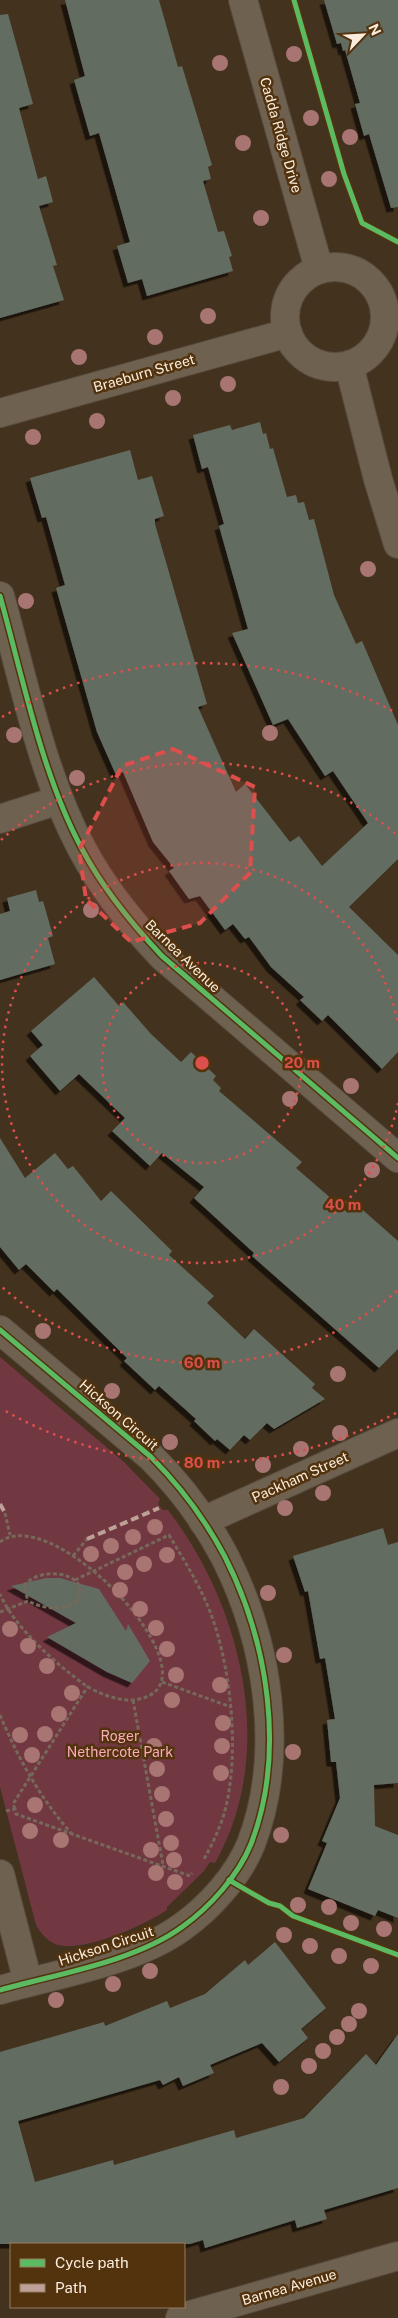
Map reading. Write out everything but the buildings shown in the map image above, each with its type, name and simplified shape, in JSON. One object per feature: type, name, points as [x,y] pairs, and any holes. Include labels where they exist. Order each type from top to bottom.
[{"type":"street","name":"Cadda Ridge Drive","points":[[243,0],[319,269]]},
{"type":"street","points":[[335,266],[358,273],[364,276],[390,300],[379,341],[361,360],[349,365],[334,367],[319,365],[306,358],[295,347],[288,333],[285,307],[290,294],[307,275],[319,269],[335,266]]},
{"type":"street","name":"Braeburn Street","points":[[0,413],[288,333]]},
{"type":"street","points":[[349,365],[378,479],[398,544]]},
{"type":"street","name":"Barnea Avenue","points":[[0,596],[59,800],[94,870],[116,902],[144,936],[190,981],[398,1158]]},
{"type":"street","points":[[0,819],[59,800]]},
{"type":"street","name":"Hickson Circuit","points":[[0,1330],[151,1457],[172,1479],[203,1521],[224,1556],[239,1587],[254,1632],[265,1679],[268,1730],[266,1777],[258,1823],[251,1844],[236,1870],[199,1914],[166,1937],[106,1961],[0,1990]]},
{"type":"street","name":"Packham Street","points":[[203,1521],[398,1434]]},
{"type":"street","points":[[0,1874],[28,1982]]},
{"type":"street","name":"Barnea Avenue","points":[[180,2318],[398,2256]]},
{"type":"path","points":[[5,1513],[10,1536]]},
{"type":"path","points":[[75,1580],[169,1535],[207,1603],[224,1665],[230,1707],[232,1746],[229,1789],[218,1830],[202,1862],[207,1866]]},
{"type":"path","points":[[0,1541],[10,1536],[33,1538],[73,1556],[94,1571],[126,1602],[149,1632],[160,1659],[162,1682],[148,1696],[133,1700],[112,1697],[88,1686],[42,1648],[8,1609],[0,1594]]},
{"type":"path","points":[[73,1556],[87,1539]]},
{"type":"path","points":[[0,1612],[28,1601],[48,1608],[71,1604],[79,1598],[80,1587],[75,1580],[52,1574],[33,1578],[24,1586],[28,1601]]},
{"type":"path","points":[[162,1682],[230,1707]]},
{"type":"path","points":[[88,1686],[13,1804],[16,1814],[190,1876],[196,1869]]},
{"type":"path","points":[[133,1700],[163,1866]]},
{"type":"path","points":[[0,1715],[31,1778],[48,1804],[71,1833]]},
{"type":"path","points":[[6,1811],[15,1809]]},
{"type":"highlighted area","points":[[173,749],[255,787],[250,873],[200,923],[131,942],[86,899],[79,850],[122,766]]},
{"type":"green space","name":"Roger Nethercote Park","points":[[0,1357],[124,1462],[160,1499],[158,1504],[163,1510],[168,1510],[194,1548],[215,1590],[232,1635],[243,1681],[247,1728],[245,1775],[234,1820],[215,1863],[210,1862],[204,1871],[167,1907],[167,1910],[129,1930],[97,1942],[81,1945],[67,1946],[55,1944],[44,1936],[36,1925],[0,1787]]},
{"type":"marked path","points":[[0,1504],[5,1513]]},
{"type":"marked path","points":[[87,1539],[159,1508]]},
{"type":"cycle path","points":[[294,0],[344,174],[362,223],[398,242]]},
{"type":"cycle path","points":[[0,596],[35,726],[56,790],[82,849],[108,892],[162,956],[398,1158]]},
{"type":"cycle path","points":[[0,1330],[151,1457],[201,1517],[225,1557],[240,1590],[252,1625],[261,1661],[267,1698],[269,1736],[268,1773],[262,1809],[251,1844],[239,1868],[203,1910],[163,1939],[141,1949],[94,1966],[0,1990]]},
{"type":"cycle path","points":[[229,1880],[269,1903],[280,1906],[293,1916],[398,1955]]}]
